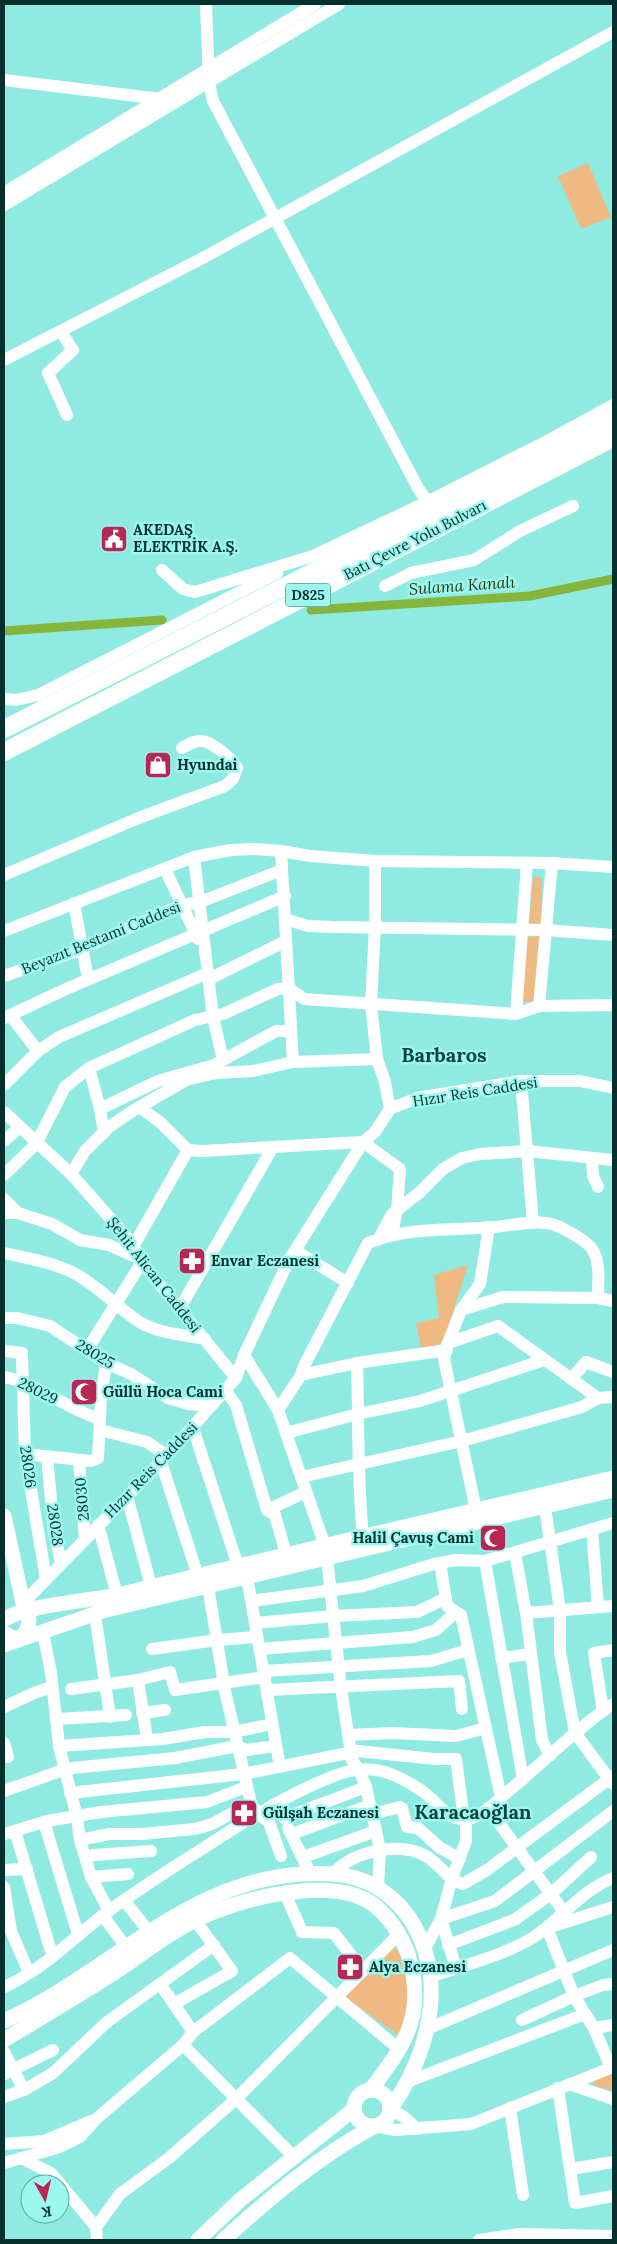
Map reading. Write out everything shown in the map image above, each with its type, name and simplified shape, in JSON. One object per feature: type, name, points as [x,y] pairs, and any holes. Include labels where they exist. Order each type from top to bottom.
[{"type":"highway","name":"Batı Çevre Yolu Bulvarı","points":[[4,729],[449,505],[613,420]]},
{"type":"highway","name":"Batı Çevre Yolu Bulvarı","points":[[4,752],[613,438]]},
{"type":"main road","name":"D825","points":[[4,722],[47,706]]},
{"type":"main road","points":[[242,1572],[286,1554],[326,1552],[363,1536],[613,1478]]},
{"type":"main road","points":[[4,1646],[20,1638],[203,1581],[326,1552],[545,1507],[613,1490]]},
{"type":"main road","points":[[4,1516],[30,1620],[28,1631],[20,1638],[13,1638],[4,1633]]},
{"type":"main road","points":[[4,1620],[25,1606],[117,1595],[151,1586],[203,1581]]},
{"type":"main road","points":[[4,2021],[50,1997],[126,1947],[206,1899],[242,1884],[288,1874],[346,1875],[378,1887],[396,1901],[407,1915],[424,1948],[430,1977],[430,2006],[427,2029],[407,2082],[390,2109],[386,2120],[354,2137],[284,2188],[223,2240]]},
{"type":"main road","points":[[4,2040],[69,2002],[195,1920],[235,1904],[285,1893],[303,1891],[332,1892],[353,1896],[371,1903],[388,1919],[399,1934],[411,1964],[415,1995],[411,2026],[399,2050],[371,2089],[356,2098],[353,2110],[240,2200],[198,2240]]},
{"type":"main road","points":[[371,2089],[377,2090],[387,2097],[390,2109]]},
{"type":"main road","points":[[353,2110],[359,2121],[375,2126]]},
{"type":"street","points":[[206,4],[208,83],[218,109],[413,480],[427,502],[441,506],[449,505]]},
{"type":"street","points":[[4,193],[315,4]]},
{"type":"street","points":[[4,205],[339,4]]},
{"type":"street","points":[[4,360],[201,259],[613,32]]},
{"type":"street","points":[[4,80],[158,98],[173,105]]},
{"type":"street","points":[[61,332],[73,350],[48,373],[67,415]]},
{"type":"street","points":[[4,699],[16,700],[38,695],[312,556],[427,502],[613,405]]},
{"type":"street","points":[[385,586],[411,573],[474,560],[520,531],[573,506]]},
{"type":"street","points":[[162,570],[182,590],[195,592],[312,556]]},
{"type":"street","points":[[4,875],[141,817],[225,786],[233,779],[237,768],[233,760],[206,741],[193,742],[182,748]]},
{"type":"street","points":[[4,931],[194,857],[231,850],[255,849],[375,861],[552,863],[613,867]]},
{"type":"street","points":[[281,851],[293,1062]]},
{"type":"street","points":[[194,857],[200,902],[199,931],[209,976],[218,1066]]},
{"type":"street","points":[[375,861],[375,927],[371,1004],[377,1059],[385,1082],[390,1109]]},
{"type":"street","points":[[516,1014],[527,863]]},
{"type":"street","points":[[538,1006],[552,863]]},
{"type":"street","points":[[166,869],[181,905],[199,931]]},
{"type":"street","name":"Beyazıt Bestami Caddesi","points":[[4,976],[82,948],[181,905],[200,902],[282,870]]},
{"type":"street","points":[[38,1051],[7,1016],[88,979],[284,896]]},
{"type":"street","points":[[74,903],[88,979]]},
{"type":"street","points":[[285,919],[308,926],[545,930],[613,935]]},
{"type":"street","points":[[4,1085],[38,1051],[59,1037],[209,976],[286,941]]},
{"type":"street","points":[[4,1175],[36,1144],[65,1087],[89,1068],[195,1020],[213,1016],[278,989],[289,988],[304,999],[516,1014],[538,1006],[613,1006]]},
{"type":"street","points":[[71,1174],[85,1151],[104,1132],[139,1107],[186,1080],[218,1066],[276,1031],[290,1031]]},
{"type":"street","points":[[100,1109],[158,1081],[218,1066],[253,1071],[293,1062],[377,1059]]},
{"type":"street","points":[[89,1068],[104,1132]]},
{"type":"street","points":[[521,1081],[533,1222]]},
{"type":"street","name":"Hızır Reis Caddesi","points":[[25,1606],[61,1562],[164,1459],[236,1378],[244,1355],[296,1251],[363,1142],[375,1132],[390,1109],[417,1098],[521,1081],[580,1081],[613,1088]]},
{"type":"street","points":[[139,1107],[161,1123],[188,1150],[363,1142],[400,1170],[397,1210],[392,1234]]},
{"type":"street","name":"Şehit Alican Caddesi","points":[[4,1112],[18,1128],[71,1174],[134,1245],[140,1260],[236,1378]]},
{"type":"street","points":[[4,1141],[18,1128]]},
{"type":"street","points":[[180,1308],[273,1147]]},
{"type":"street","points":[[134,1245],[188,1150]]},
{"type":"street","points":[[378,1240],[392,1214],[443,1170],[462,1158],[480,1154],[528,1151],[613,1160]]},
{"type":"street","points":[[592,1159],[593,1176],[598,1187]]},
{"type":"street","points":[[4,1199],[18,1213]]},
{"type":"street","points":[[4,1213],[18,1213],[52,1224],[80,1240],[109,1245],[140,1260],[88,1350]]},
{"type":"street","points":[[278,1410],[301,1375],[368,1243],[392,1234],[533,1222],[558,1226],[592,1248],[598,1268],[598,1298]]},
{"type":"street","points":[[476,1510],[444,1359],[461,1310],[480,1284],[489,1227]]},
{"type":"street","points":[[296,1251],[348,1283]]},
{"type":"street","points":[[4,1253],[52,1265],[72,1273],[99,1289],[139,1322],[152,1328],[204,1339]]},
{"type":"street","points":[[461,1310],[503,1297],[598,1298],[613,1301]]},
{"type":"street","name":"28025","points":[[4,1318],[17,1318],[50,1326],[106,1363],[131,1374],[168,1398],[188,1404],[211,1406]]},
{"type":"street","points":[[301,1375],[448,1346],[498,1326],[598,1398]]},
{"type":"street","name":"28026","points":[[4,1351],[22,1353],[21,1380],[25,1454],[46,1579]]},
{"type":"street","points":[[244,1355],[278,1410],[326,1552],[350,1753],[366,1787],[380,1850],[378,1887]]},
{"type":"street","points":[[286,1433],[359,1414],[420,1401],[544,1360]]},
{"type":"street","points":[[571,1379],[586,1362],[613,1372]]},
{"type":"street","points":[[25,1454],[85,1461],[98,1458],[106,1363]]},
{"type":"street","points":[[357,1363],[360,1464],[358,1494],[363,1536]]},
{"type":"street","name":"28029","points":[[4,1377],[21,1380],[82,1413],[100,1425],[147,1442],[164,1459]]},
{"type":"street","points":[[225,1390],[236,1405],[267,1510],[275,1515],[286,1554]]},
{"type":"street","points":[[301,1477],[462,1441],[582,1407],[598,1398],[613,1397]]},
{"type":"street","points":[[193,1428],[251,1601],[280,1767]]},
{"type":"street","name":"28028","points":[[47,1457],[54,1532],[61,1562]]},
{"type":"street","points":[[164,1459],[203,1581],[217,1640],[246,1787],[254,1808],[269,1822],[281,1856]]},
{"type":"street","name":"28030","points":[[85,1461],[85,1539]]},
{"type":"street","points":[[267,1510],[306,1492]]},
{"type":"street","points":[[127,1496],[151,1586]]},
{"type":"street","points":[[333,1874],[345,1864],[380,1850],[393,1848],[414,1850],[440,1866],[456,1883],[463,1884],[487,1870],[612,1780],[575,1733],[560,1652],[560,1610],[545,1507]]},
{"type":"street","points":[[251,1601],[363,1586],[456,1560],[485,1561],[613,1524]]},
{"type":"street","points":[[98,1525],[117,1595]]},
{"type":"street","points":[[592,1529],[598,1607]]},
{"type":"street","points":[[515,1553],[526,1613],[542,1740],[550,1756]]},
{"type":"street","points":[[485,1561],[524,1779]]},
{"type":"street","points":[[440,1563],[447,1606],[461,1615],[501,1797]]},
{"type":"street","points":[[256,1623],[334,1616],[417,1612],[446,1598]]},
{"type":"street","points":[[526,1613],[613,1606]]},
{"type":"street","points":[[152,1649],[217,1640],[259,1643],[337,1644],[413,1636],[436,1630],[456,1612]]},
{"type":"street","points":[[95,1614],[110,1717]]},
{"type":"street","points":[[43,1632],[57,1718],[59,1746],[77,1817],[80,1840],[91,1877],[106,1913],[126,1947]]},
{"type":"street","points":[[71,1689],[138,1680],[170,1672],[175,1690],[264,1674],[339,1666],[431,1661],[468,1650]]},
{"type":"street","points":[[80,1840],[109,1834],[141,1834],[195,1829],[254,1808],[277,1804],[336,1775],[359,1770],[385,1770],[424,1792],[443,1812],[456,1819],[480,1815],[575,1733],[608,1708],[594,1653],[613,1650]]},
{"type":"street","points":[[502,1658],[530,1654]]},
{"type":"street","points":[[138,1680],[147,1739]]},
{"type":"street","points":[[268,1690],[459,1682],[462,1709]]},
{"type":"street","points":[[4,1707],[52,1687]]},
{"type":"street","points":[[142,1713],[165,1710]]},
{"type":"street","points":[[57,1718],[126,1715]]},
{"type":"street","points":[[59,1746],[163,1738],[205,1732],[234,1732],[272,1724]]},
{"type":"street","points":[[348,1735],[392,1733],[456,1736],[486,1728]]},
{"type":"street","points":[[4,1743],[8,1757]]},
{"type":"street","points":[[4,1790],[66,1769],[174,1758],[237,1746],[246,1750],[276,1746]]},
{"type":"street","points":[[70,1793],[243,1774],[358,1751],[456,1760],[465,1819],[466,1841],[452,1878],[441,1919],[424,1948]]},
{"type":"street","points":[[54,1955],[50,1948],[27,1870],[10,1832],[44,1822],[140,1808],[207,1802],[246,1787]]},
{"type":"street","points":[[284,1818],[366,1787]]},
{"type":"street","points":[[277,1804],[310,1873]]},
{"type":"street","points":[[292,1834],[371,1810],[400,1807],[402,1808],[407,1827],[418,1828],[439,1847],[460,1859]]},
{"type":"street","points":[[4,1987],[29,1974],[106,1913],[254,1808]]},
{"type":"street","points":[[488,1808],[564,1912]]},
{"type":"street","points":[[441,1919],[495,1901],[613,1811]]},
{"type":"street","points":[[44,1822],[78,1934]]},
{"type":"street","points":[[302,1857],[376,1831]]},
{"type":"street","points":[[86,1858],[93,1855],[151,1850]]},
{"type":"street","points":[[448,1945],[514,1920],[551,1894],[591,1857]]},
{"type":"street","points":[[4,1870],[27,1870]]},
{"type":"street","points":[[91,1877],[128,1874]]},
{"type":"street","points":[[430,1977],[501,1953],[531,1938],[547,1928],[564,1912],[604,1881],[613,1878]]},
{"type":"street","points":[[4,1893],[11,1931],[29,1974]]},
{"type":"street","points":[[285,1893],[302,1932],[334,1933],[362,1970]]},
{"type":"street","points":[[124,1900],[150,1932]]},
{"type":"street","points":[[547,1928],[613,1907]]},
{"type":"street","points":[[441,1919],[456,1968]]},
{"type":"street","points":[[174,2004],[232,1971],[195,1920]]},
{"type":"street","points":[[375,2126],[394,2130],[471,2124],[612,2068],[594,2028],[574,1996],[547,1928]]},
{"type":"street","points":[[21,2158],[51,2173],[96,2236],[120,2194],[169,2158],[236,2099],[399,1934]]},
{"type":"street","points":[[4,2097],[24,2090],[53,2073],[106,2022],[214,1946]]},
{"type":"street","points":[[427,2029],[613,1950]]},
{"type":"street","points":[[4,2163],[60,2147],[80,2137],[96,2119],[182,2045],[192,2032],[290,1958],[399,2050]]},
{"type":"street","points":[[160,1984],[192,2032]]},
{"type":"street","points":[[522,2020],[574,1996],[603,1985],[613,1984]]},
{"type":"street","points":[[407,2082],[585,2014]]},
{"type":"street","points":[[594,2028],[613,2026]]},
{"type":"street","points":[[182,2045],[294,2157]]},
{"type":"street","points":[[8,2072],[53,2050]]},
{"type":"street","points":[[4,2052],[8,2072],[24,2090]]},
{"type":"street","points":[[564,2086],[613,2099]]},
{"type":"street","points":[[564,2086],[575,2202],[613,2196]]},
{"type":"street","points":[[510,2108],[523,2195]]},
{"type":"street","points":[[390,2109],[404,2117],[416,2129]]},
{"type":"street","points":[[4,2144],[44,2140],[96,2119]]},
{"type":"street","points":[[571,2169],[613,2162]]},
{"type":"street","points":[[478,2240],[513,2234],[552,2233],[613,2236]]},
{"type":"shaded area","points":[[588,163],[611,217],[581,229],[558,176]]},
{"type":"shaded area","points":[[533,877],[542,878],[541,926],[529,925]]},
{"type":"shaded area","points":[[540,936],[537,1001],[523,1002],[526,937]]},
{"type":"shaded area","points":[[468,1265],[445,1337],[437,1346],[422,1353],[416,1323],[439,1318],[434,1275]]},
{"type":"shaded area","points":[[394,1947],[402,1959],[405,1969],[408,2000],[405,2020],[398,2035],[345,1997]]},
{"type":"shaded area","points":[[613,2072],[613,2091],[593,2085],[594,2080]]},
{"type":"waterway","name":"Sulama Kanalı","points":[[311,610],[530,596],[613,579]]},
{"type":"waterway","name":"Sulama Kanalı","points":[[4,631],[162,620]]},
{"type":"place","name":"AKEDAŞ ELEKTRİK A.Ş.","points":[[114,539]]},
{"type":"place","name":"Hyundai","points":[[158,765]]},
{"type":"place","name":"Envar Eczanesi","points":[[192,1261]]},
{"type":"place","name":"Güllü Hoca Cami","points":[[84,1392]]},
{"type":"place","name":"Halil Çavuş Cami","points":[[493,1538]]},
{"type":"place","name":"Gülşah Eczanesi","points":[[244,1813]]},
{"type":"place","name":"Alya Eczanesi","points":[[350,1967]]},
{"type":"district","name":"Barbaros","points":[[444,1055]]},
{"type":"district","name":"Karacaoğlan","points":[[473,1812]]}]
